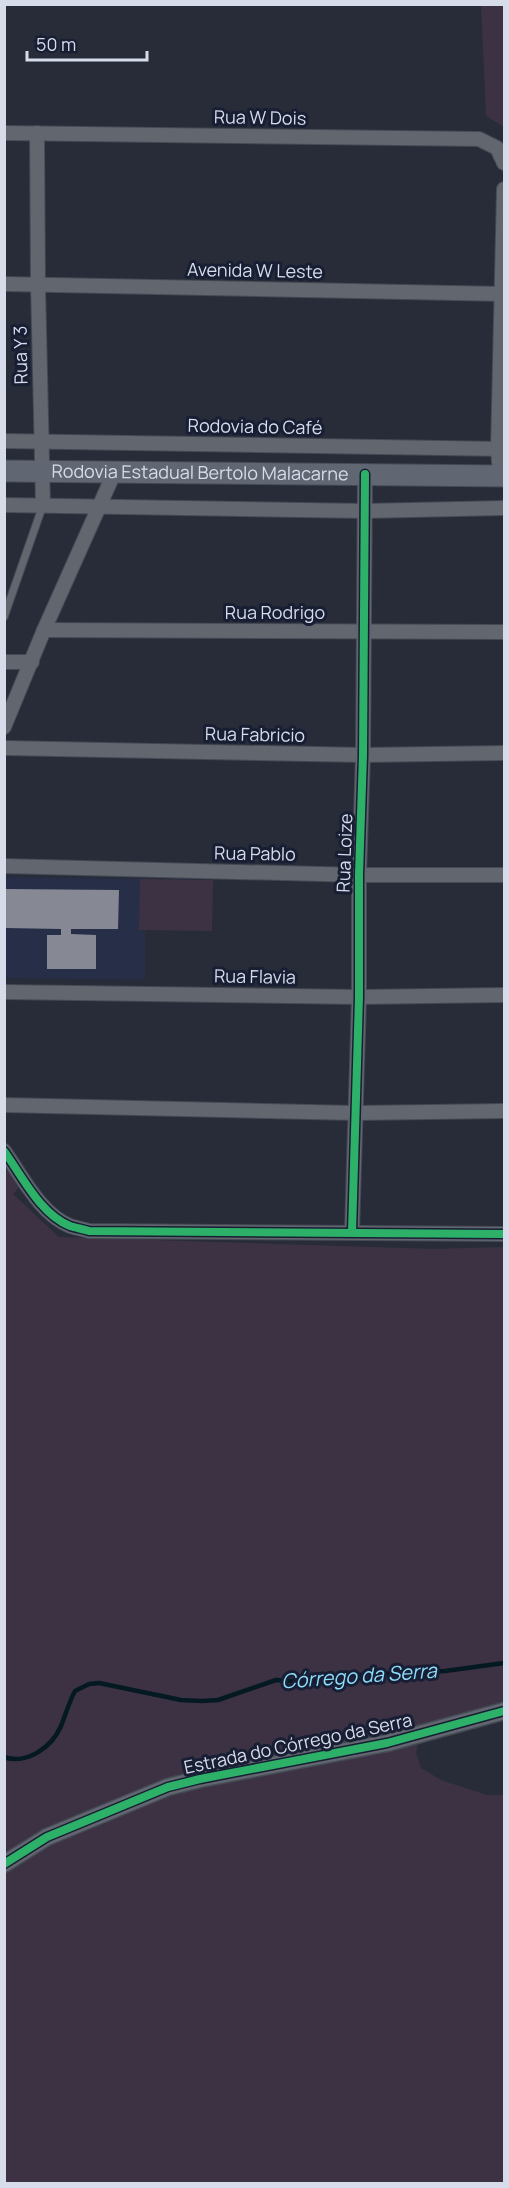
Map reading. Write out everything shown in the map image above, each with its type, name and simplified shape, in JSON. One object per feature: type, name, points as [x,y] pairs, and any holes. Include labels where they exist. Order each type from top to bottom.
[{"type":"main road","name":"Rodovia Estadual Bertolo Malacarne","points":[[4,471],[502,476]]},
{"type":"street","name":"Rua W Dois","points":[[4,133],[479,139],[497,148],[504,163]]},
{"type":"street","name":"Rua Y 3","points":[[37,133],[43,505]]},
{"type":"street","points":[[502,476],[504,189]]},
{"type":"street","name":"Avenida W Leste","points":[[4,284],[503,294]]},
{"type":"street","name":"Rodovia do Café","points":[[4,441],[501,449]]},
{"type":"street","points":[[4,727],[115,471]]},
{"type":"street","name":"Rua Loize","points":[[352,1232],[359,997],[359,875],[365,631],[365,474]]},
{"type":"street","points":[[4,505],[365,511],[504,508]]},
{"type":"street","name":"Rua Rodrigo","points":[[45,630],[504,632]]},
{"type":"street","points":[[4,662],[32,662]]},
{"type":"street","name":"Rua Fabricio","points":[[4,748],[363,755],[504,753]]},
{"type":"street","name":"Rua Pablo","points":[[4,866],[359,875],[504,875]]},
{"type":"street","name":"Rua Flavia","points":[[4,992],[359,997],[504,995]]},
{"type":"street","points":[[4,1105],[355,1113],[504,1111]]},
{"type":"street","points":[[4,1150],[51,1214],[69,1226],[89,1231],[504,1234]]},
{"type":"street","name":"Estrada do Córrego da Serra","points":[[4,1864],[47,1837],[168,1787],[387,1743],[504,1711]]},
{"type":"lane","points":[[4,617],[43,505]]},
{"type":"shaded area","points":[[481,5],[504,5],[504,127],[486,116]]},
{"type":"shaded area","points":[[5,877],[213,880],[212,931],[145,930],[145,980],[5,978]]},
{"type":"shaded area","points":[[140,879],[213,880],[212,931],[139,930]]},
{"type":"shaded area","points":[[4,1150],[22,1184],[13,1194],[59,1237],[434,1249],[504,1247],[504,1707],[419,1740],[416,1753],[421,1768],[441,1780],[487,1795],[504,1795],[504,2183],[5,2183]]},
{"type":"building","points":[[6,889],[119,890],[118,929],[71,929],[71,934],[96,935],[96,969],[47,969],[47,935],[61,935],[61,929],[5,928]]},
{"type":"waterway","name":"Córrego da Serra","points":[[4,1757],[13,1759],[30,1756],[52,1741],[61,1726],[75,1691],[89,1684],[99,1683],[181,1700],[202,1701],[218,1700],[276,1680],[308,1682],[339,1676],[445,1671],[504,1663]]},
{"type":"cycle path","points":[[352,1232],[359,997],[365,474]]},
{"type":"cycle path","points":[[4,1151],[32,1193],[50,1213],[70,1226],[89,1231],[504,1234]]},
{"type":"cycle path","points":[[4,1864],[47,1837],[168,1787],[387,1743],[504,1711]]}]
